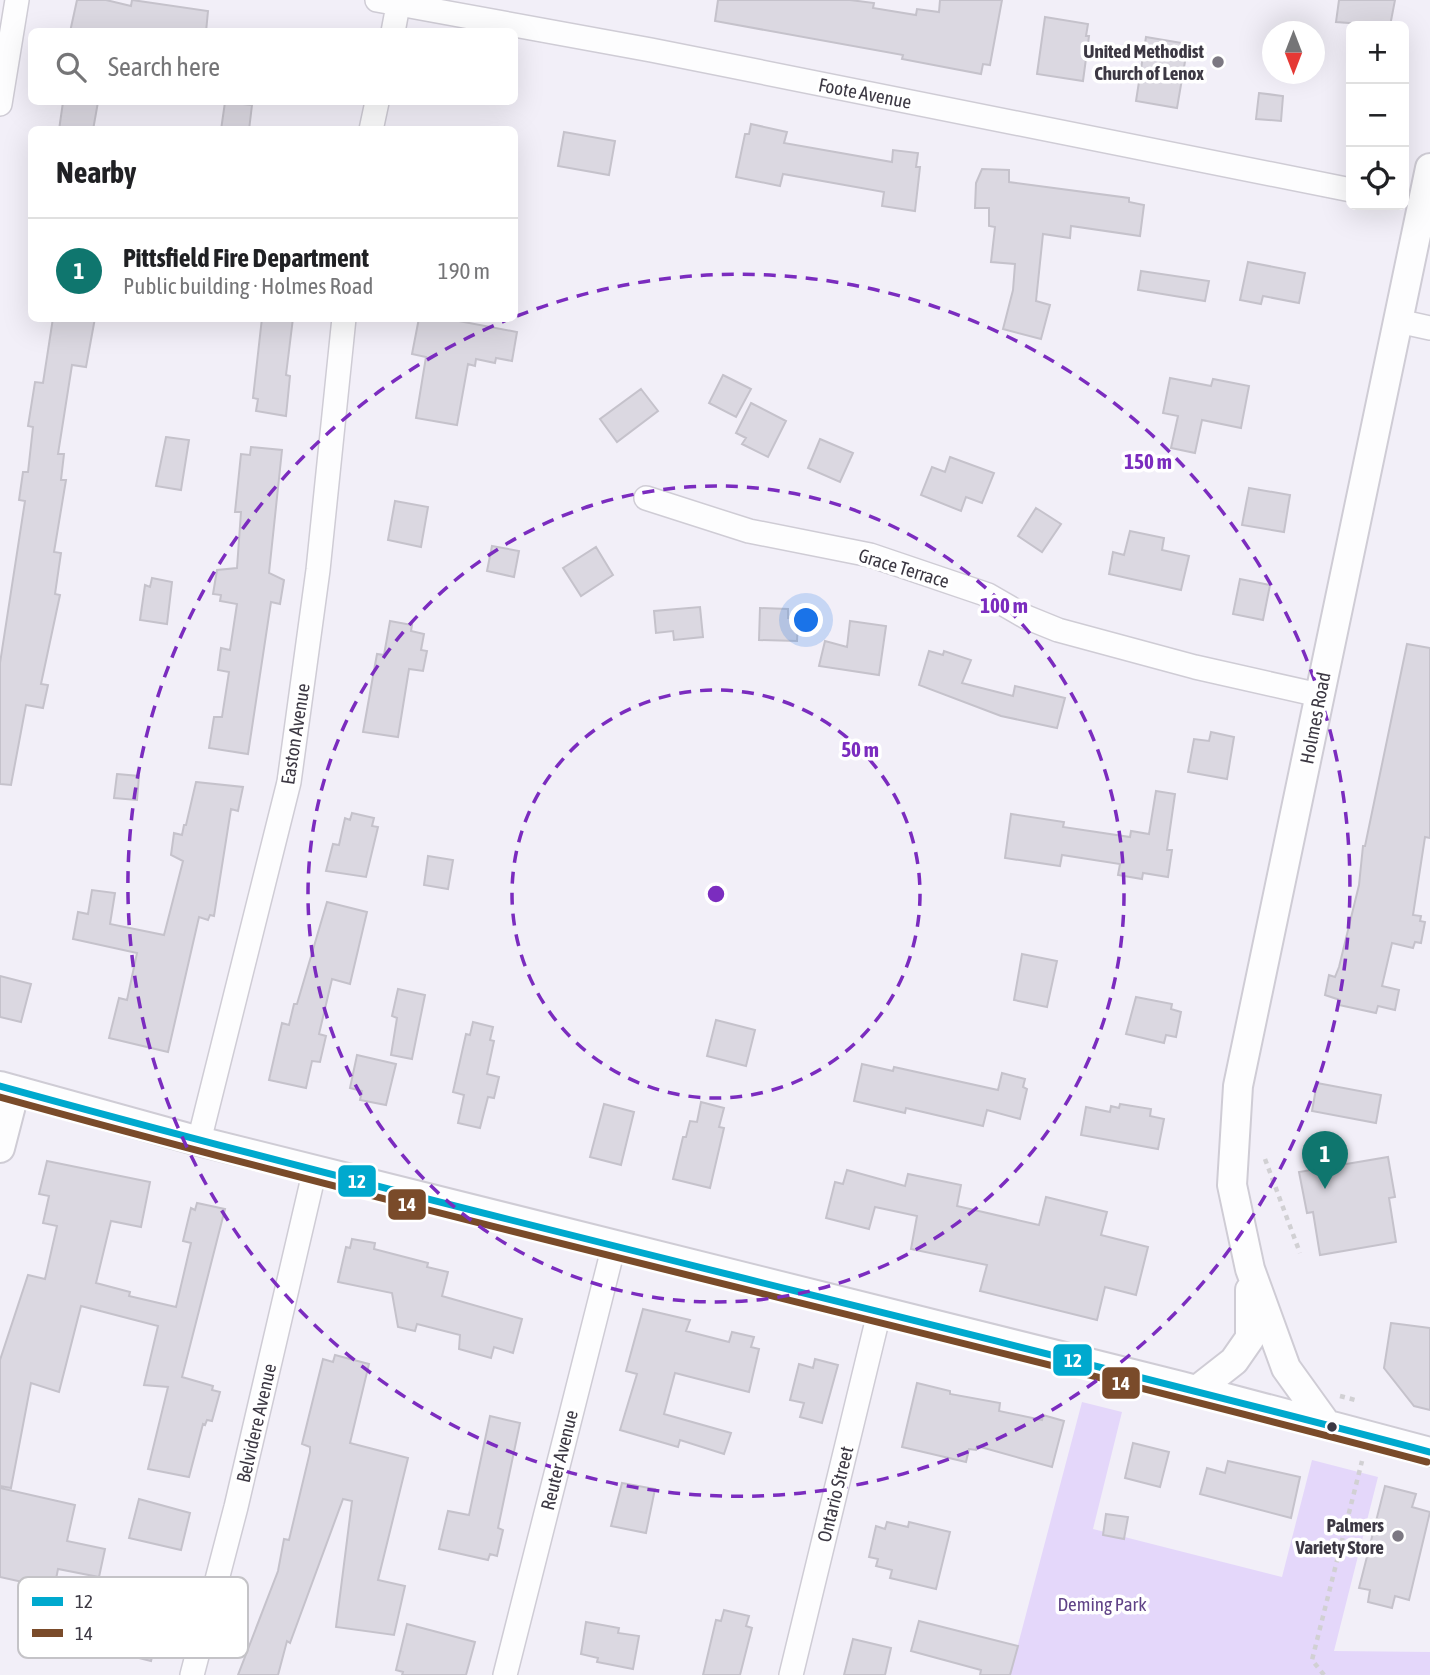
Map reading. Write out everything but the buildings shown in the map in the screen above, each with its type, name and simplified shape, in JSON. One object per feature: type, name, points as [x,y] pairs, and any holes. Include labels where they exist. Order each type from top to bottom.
[{"type":"street","points":[[0,104],[17,0]]},
{"type":"street","points":[[392,1],[393,28]]},
{"type":"street","name":"Foote Avenue","points":[[392,1],[665,52],[1346,189]]},
{"type":"street","points":[[372,126],[376,105]]},
{"type":"street","name":"Holmes Road","points":[[1327,1426],[1286,1368],[1250,1269],[1232,1185],[1238,1086],[1398,321],[1413,201],[1430,168]]},
{"type":"street","points":[[1398,321],[1430,328]]},
{"type":"street","name":"Easton Avenue","points":[[199,1141],[289,782],[318,570],[344,322]]},
{"type":"street","name":"Grace Terrace","points":[[646,498],[749,531],[870,555],[988,595],[1026,617],[1058,630],[1195,667],[1319,695]]},
{"type":"street","points":[[0,1147],[7,1088],[199,1141],[879,1313],[1197,1390],[1430,1452]]},
{"type":"street","name":"Belvidere Avenue","points":[[218,1577],[315,1169]]},
{"type":"street","name":"Reuter Avenue","points":[[505,1675],[614,1245]]},
{"type":"street","name":"Holmes Road","points":[[1197,1390],[1234,1361],[1250,1338],[1250,1269]]},
{"type":"street","name":"Ontario Street","points":[[791,1675],[879,1313]]},
{"type":"street","name":"Belvidere Avenue","points":[[192,1675],[196,1658]]},
{"type":"path","points":[[1265,1159],[1300,1253]]},
{"type":"path","points":[[1324,1675],[1312,1660],[1368,1436]]},
{"type":"green space","name":"Deming Park","points":[[1082,1402],[1122,1412],[1093,1529],[1282,1577],[1312,1460],[1378,1477],[1334,1651],[1430,1652],[1430,1675],[1010,1675]]},
{"type":"transit line","name":"12","points":[[0,1086],[356,1181],[1430,1452]]},
{"type":"transit line","name":"14","points":[[0,1097],[356,1192],[1071,1370],[1427,1462]]},
{"type":"place","name":"United Methodist Church of Lenox","points":[[1218,62]]},
{"type":"place","name":"Pittsfield Fire Department","points":[[1325,1189]]},
{"type":"place","name":"Palmers Variety Store","points":[[1398,1536]]}]
